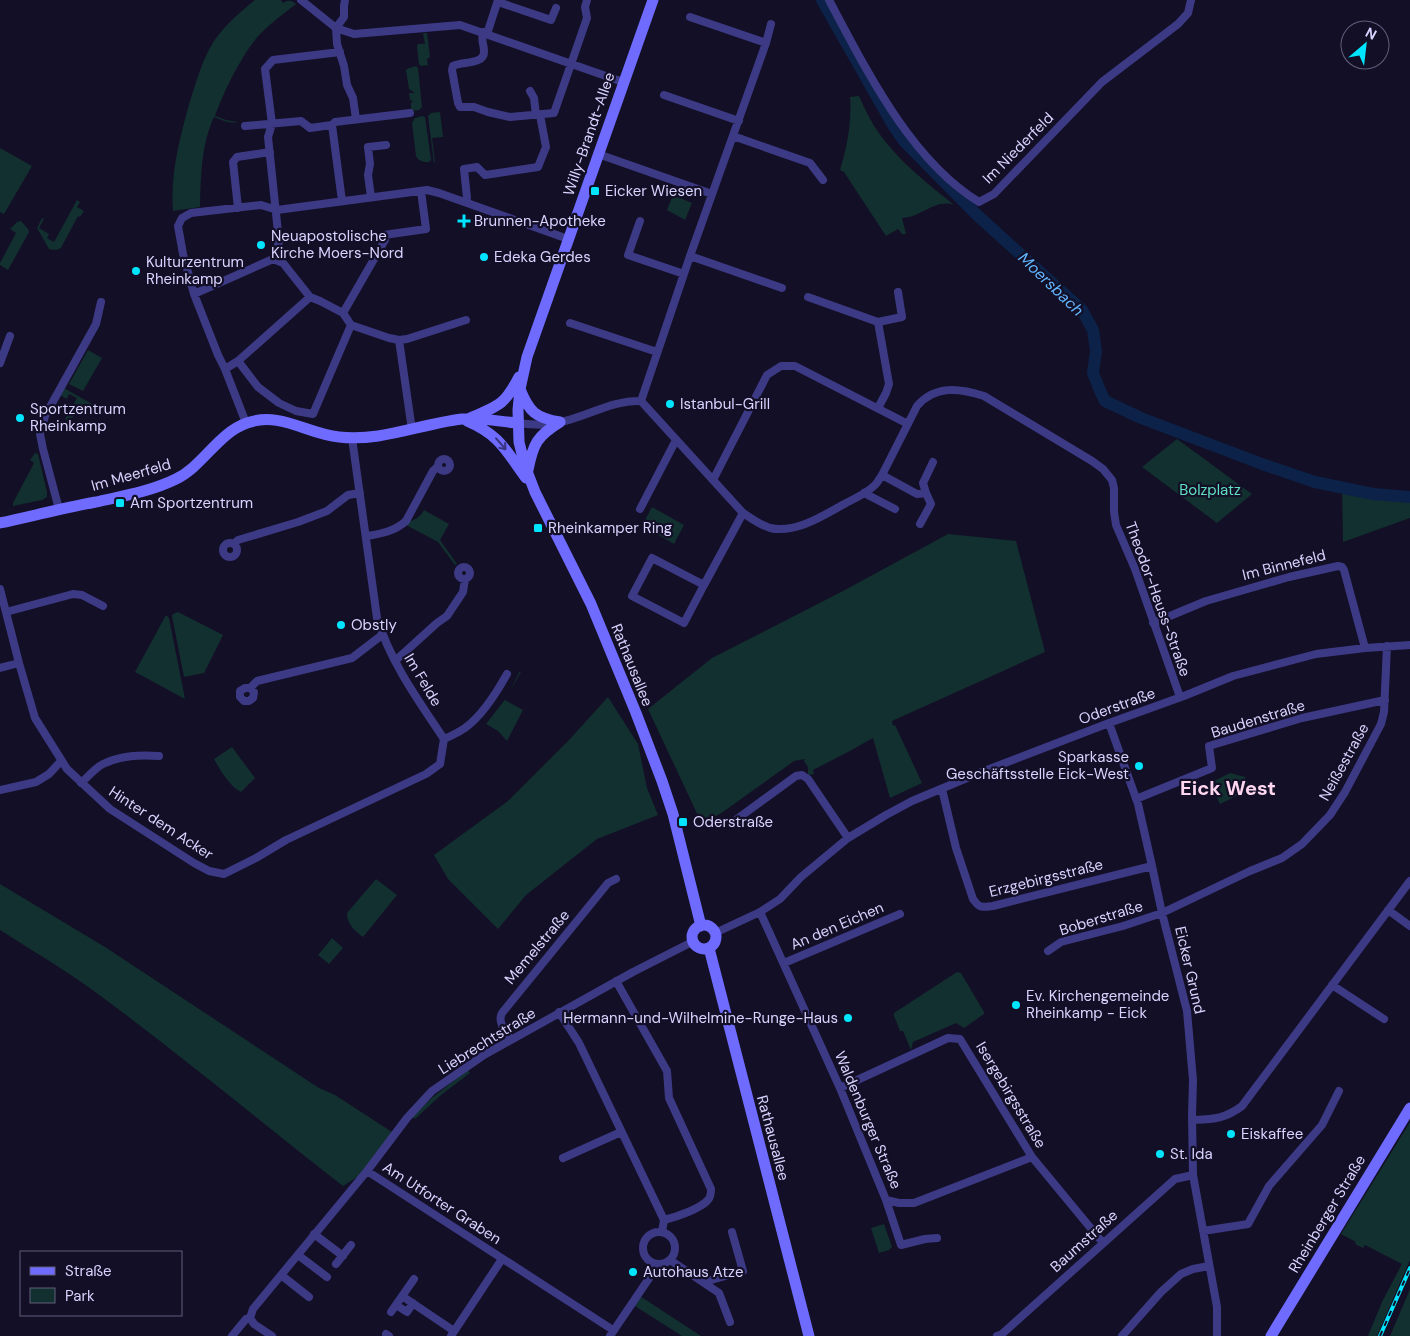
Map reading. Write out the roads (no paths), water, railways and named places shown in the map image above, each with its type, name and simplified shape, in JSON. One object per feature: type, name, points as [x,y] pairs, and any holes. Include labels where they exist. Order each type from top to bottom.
[{"type":"street","points":[[301,0],[336,28],[354,34],[454,24],[466,26],[623,82]]},
{"type":"street","points":[[345,0],[344,17],[336,28],[337,44],[344,66],[347,86],[353,98],[356,119]]},
{"type":"street","points":[[489,0],[551,20],[556,8]]},
{"type":"street","points":[[498,2],[481,40],[484,52],[483,58],[479,61],[458,63],[453,66],[452,70],[460,107],[474,107],[510,117],[554,112],[587,18],[585,7],[587,0]]},
{"type":"street","name":"Willy-Brandt-Allee","points":[[518,423],[520,389],[524,369],[653,0]]},
{"type":"street","name":"Im Niederfeld","points":[[829,0],[856,50],[904,130],[934,166],[979,202],[994,194],[1102,82],[1178,24],[1188,13],[1191,0]]},
{"type":"street","points":[[690,17],[766,43]]},
{"type":"street","points":[[518,423],[541,425],[560,422],[629,400],[641,400],[771,24]]},
{"type":"street","points":[[273,259],[279,242],[268,137],[272,124],[266,69],[273,60],[340,52]]},
{"type":"street","points":[[465,202],[467,198],[464,169],[477,167],[485,174],[538,167],[546,147],[534,98],[530,90]]},
{"type":"street","points":[[664,95],[739,121]]},
{"type":"street","points":[[245,126],[301,121],[310,128],[356,119],[410,113]]},
{"type":"street","points":[[332,125],[342,201]]},
{"type":"street","points":[[733,136],[810,163],[823,180]]},
{"type":"street","points":[[371,197],[368,175],[370,164],[368,147],[386,145]]},
{"type":"street","points":[[238,208],[232,162],[237,157],[270,152]]},
{"type":"street","points":[[598,154],[712,194]]},
{"type":"street","points":[[246,423],[194,294],[183,254],[178,226],[182,218],[191,213],[261,205],[276,210],[427,190],[568,239]]},
{"type":"street","points":[[343,313],[385,240],[384,235],[426,229],[421,191]]},
{"type":"street","points":[[640,221],[628,255],[684,274]]},
{"type":"street","points":[[690,256],[782,288]]},
{"type":"street","points":[[194,294],[273,259],[283,263],[310,296],[343,313],[351,325],[398,340],[407,339],[466,320]]},
{"type":"street","points":[[808,297],[878,322],[902,317],[898,292]]},
{"type":"street","points":[[225,369],[238,361],[310,296]]},
{"type":"street","points":[[59,509],[43,449],[40,430],[45,416],[96,324],[101,302]]},
{"type":"street","points":[[878,322],[889,384],[878,408]]},
{"type":"street","points":[[570,323],[657,352]]},
{"type":"street","points":[[238,361],[258,387],[279,403],[296,412],[313,414],[351,325]]},
{"type":"street","points":[[0,363],[10,336]]},
{"type":"street","points":[[398,340],[412,430]]},
{"type":"street","points":[[713,480],[767,375],[780,366],[795,366],[908,424]]},
{"type":"street","points":[[464,419],[503,402],[524,369]]},
{"type":"street","points":[[520,389],[527,405],[534,412],[544,418],[560,422]]},
{"type":"street","name":"Theodor-Heuss-Straße","points":[[641,400],[743,513],[769,528],[781,529],[819,519],[875,485],[917,406],[924,398],[937,392],[954,389],[984,396],[1092,461],[1103,469],[1112,480],[1116,525],[1136,569],[1180,697]]},
{"type":"street","points":[[464,419],[486,430],[499,440],[535,492]]},
{"type":"street","name":"Im Meerfeld","points":[[0,523],[136,492],[172,481],[185,474],[222,440],[246,423],[260,420],[280,420],[333,436],[352,438],[376,437],[464,419],[518,423]]},
{"type":"street","points":[[528,472],[537,442],[542,435],[560,422]]},
{"type":"street","name":"Rathausallee","points":[[518,423],[520,446],[535,492],[591,604],[662,781],[673,814],[701,926]]},
{"type":"street","name":"Im Felde","points":[[352,438],[377,618],[382,635],[400,672],[444,739]]},
{"type":"street","points":[[640,509],[676,440]]},
{"type":"street","points":[[920,524],[931,504],[923,483],[933,462]]},
{"type":"street","points":[[366,536],[385,533],[400,527],[406,521],[432,471],[437,467]]},
{"type":"street","points":[[882,475],[917,494],[926,493]]},
{"type":"street","points":[[864,493],[895,509]]},
{"type":"street","points":[[234,544],[238,540],[327,511],[348,495],[360,494]]},
{"type":"street","points":[[704,585],[652,558],[632,596],[684,624],[743,513]]},
{"type":"street","name":"Im Binnefeld","points":[[1153,623],[1206,601],[1290,577],[1338,566],[1344,570],[1365,648]]},
{"type":"street","points":[[395,661],[447,616],[463,592],[465,579]]},
{"type":"street","name":"Hinter dem Acker","points":[[0,589],[35,718],[61,761],[67,769],[110,809],[194,864],[209,871],[224,874],[286,840],[426,774],[440,764],[444,739]]},
{"type":"street","points":[[6,612],[74,594],[82,595],[103,606]]},
{"type":"street","points":[[250,688],[257,681],[266,677],[352,658],[382,635]]},
{"type":"street","name":"Oderstraße","points":[[715,932],[760,912],[780,899],[801,877],[848,838],[886,815],[912,801],[979,773],[1233,676],[1316,654],[1410,645]]},
{"type":"street","name":"Neißestraße","points":[[1162,914],[1282,858],[1302,844],[1330,815],[1345,792],[1381,724],[1385,700],[1387,646]]},
{"type":"street","points":[[0,668],[19,663]]},
{"type":"street","points":[[444,739],[466,728],[498,692],[507,674]]},
{"type":"street","name":"Baudenstraße","points":[[1136,799],[1212,768],[1209,746],[1302,718],[1385,700]]},
{"type":"street","name":"Eicker Grund","points":[[1109,723],[1136,799],[1162,914],[1187,1011],[1194,1080],[1192,1120],[1194,1175],[1217,1306],[1217,1336]]},
{"type":"street","points":[[81,782],[102,765],[118,758],[137,755],[159,756]]},
{"type":"street","points":[[0,790],[36,782],[48,774],[61,761]]},
{"type":"street","points":[[737,819],[796,776],[802,776],[808,779],[848,838]]},
{"type":"street","name":"Erzgebirgsstraße","points":[[942,789],[956,848],[973,899],[978,906],[994,906],[1152,866]]},
{"type":"street","name":"Memelstraße","points":[[511,1040],[501,1023],[500,1017],[502,1013],[608,883],[616,879]]},
{"type":"street","points":[[1192,1120],[1218,1118],[1234,1113],[1242,1106],[1410,881]]},
{"type":"street","points":[[1388,910],[1410,926]]},
{"type":"street","name":"Waldenburger Straße","points":[[760,912],[840,1088],[886,1200],[899,1203],[914,1202],[1032,1157]]},
{"type":"street","name":"An den Eichen","points":[[784,963],[900,914]]},
{"type":"street","name":"Boberstraße","points":[[1048,951],[1061,942],[1162,914]]},
{"type":"street","points":[[701,926],[711,927],[715,932],[715,941],[709,948],[700,948],[694,942],[694,931],[701,926]]},
{"type":"street","name":"Liebrechtstraße","points":[[232,1336],[242,1323],[250,1318],[253,1309],[367,1171],[407,1118],[432,1091],[484,1055],[559,1012],[694,942]]},
{"type":"street","name":"Rathausallee","points":[[709,948],[809,1336]]},
{"type":"street","points":[[616,981],[667,1071],[669,1098],[711,1189],[707,1202],[678,1216],[664,1220]]},
{"type":"street","points":[[1332,985],[1384,1019]]},
{"type":"street","points":[[559,1012],[579,1043],[664,1220],[662,1232]]},
{"type":"street","name":"Isergebirgsstraße","points":[[840,1088],[948,1038],[960,1039],[1032,1157],[1102,1243]]},
{"type":"street","points":[[1203,1231],[1248,1224],[1269,1186],[1322,1125],[1339,1092]]},
{"type":"street","name":"Rheinberger Straße","points":[[1270,1336],[1410,1108]]},
{"type":"street","points":[[562,1158],[621,1132]]},
{"type":"street","name":"Am Utforter Graben","points":[[367,1171],[611,1333]]},
{"type":"street","name":"Baumstraße","points":[[997,1336],[1002,1334],[1175,1179],[1194,1175]]},
{"type":"street","points":[[886,1200],[900,1245],[937,1238]]},
{"type":"street","points":[[662,1232],[672,1238],[675,1249],[674,1255],[670,1260],[658,1265],[648,1261],[642,1251],[642,1246],[651,1233],[662,1232]]},
{"type":"street","points":[[708,1285],[711,1280],[743,1272],[732,1232]]},
{"type":"street","points":[[314,1234],[343,1256]]},
{"type":"street","points":[[336,1264],[351,1245]]},
{"type":"street","points":[[298,1255],[327,1277]]},
{"type":"street","name":"Am Utforter Graben","points":[[402,1296],[452,1334],[502,1259]]},
{"type":"street","points":[[670,1260],[719,1293],[730,1322]]},
{"type":"street","points":[[611,1333],[658,1265]]},
{"type":"street","points":[[1122,1336],[1161,1292],[1181,1274],[1193,1269],[1209,1266]]},
{"type":"street","points":[[281,1275],[309,1297]]},
{"type":"street","points":[[391,1312],[414,1279]]},
{"type":"street","points":[[396,1305],[407,1312],[413,1303]]},
{"type":"street","points":[[250,1318],[254,1324],[272,1336]]},
{"type":"waterway","name":"Moersbach","points":[[822,0],[904,141],[977,215],[1082,310],[1093,330],[1096,351],[1093,373],[1105,401],[1141,418],[1315,482],[1373,494],[1410,497]]},
{"type":"railway","points":[[1380,1336],[1410,1268]]},
{"type":"place","name":"Eicker Wiesen","points":[[595,191]]},
{"type":"place","name":"Brunnen-Apotheke","points":[[464,221]]},
{"type":"place","name":"Neuapostolische Kirche Moers-Nord","points":[[261,245]]},
{"type":"place","name":"Edeka Gerdes","points":[[484,257]]},
{"type":"place","name":"Kulturzentrum Rheinkamp","points":[[136,271]]},
{"type":"place","name":"Istanbul-Grill","points":[[670,404]]},
{"type":"place","name":"Sportzentrum Rheinkamp","points":[[20,418]]},
{"type":"place","name":"Am Sportzentrum","points":[[120,503]]},
{"type":"place","name":"Rheinkamper Ring","points":[[538,528]]},
{"type":"place","name":"Obstly","points":[[341,625]]},
{"type":"place","name":"Sparkasse Geschäftsstelle Eick-West","points":[[1139,766]]},
{"type":"place","name":"Oderstraße","points":[[683,822]]},
{"type":"place","name":"Ev. Kirchengemeinde Rheinkamp - Eick","points":[[1016,1005]]},
{"type":"place","name":"Hermann-und-Wilhelmine-Runge-Haus","points":[[848,1018]]},
{"type":"place","name":"Eiskaffee","points":[[1231,1134]]},
{"type":"place","name":"St. Ida","points":[[1160,1154]]},
{"type":"place","name":"Autohaus Atze","points":[[633,1272]]},
{"type":"district","name":"Eick West","points":[[1228,788]]},
{"type":"park label","name":"Bolzplatz","points":[[1210,490]]}]
